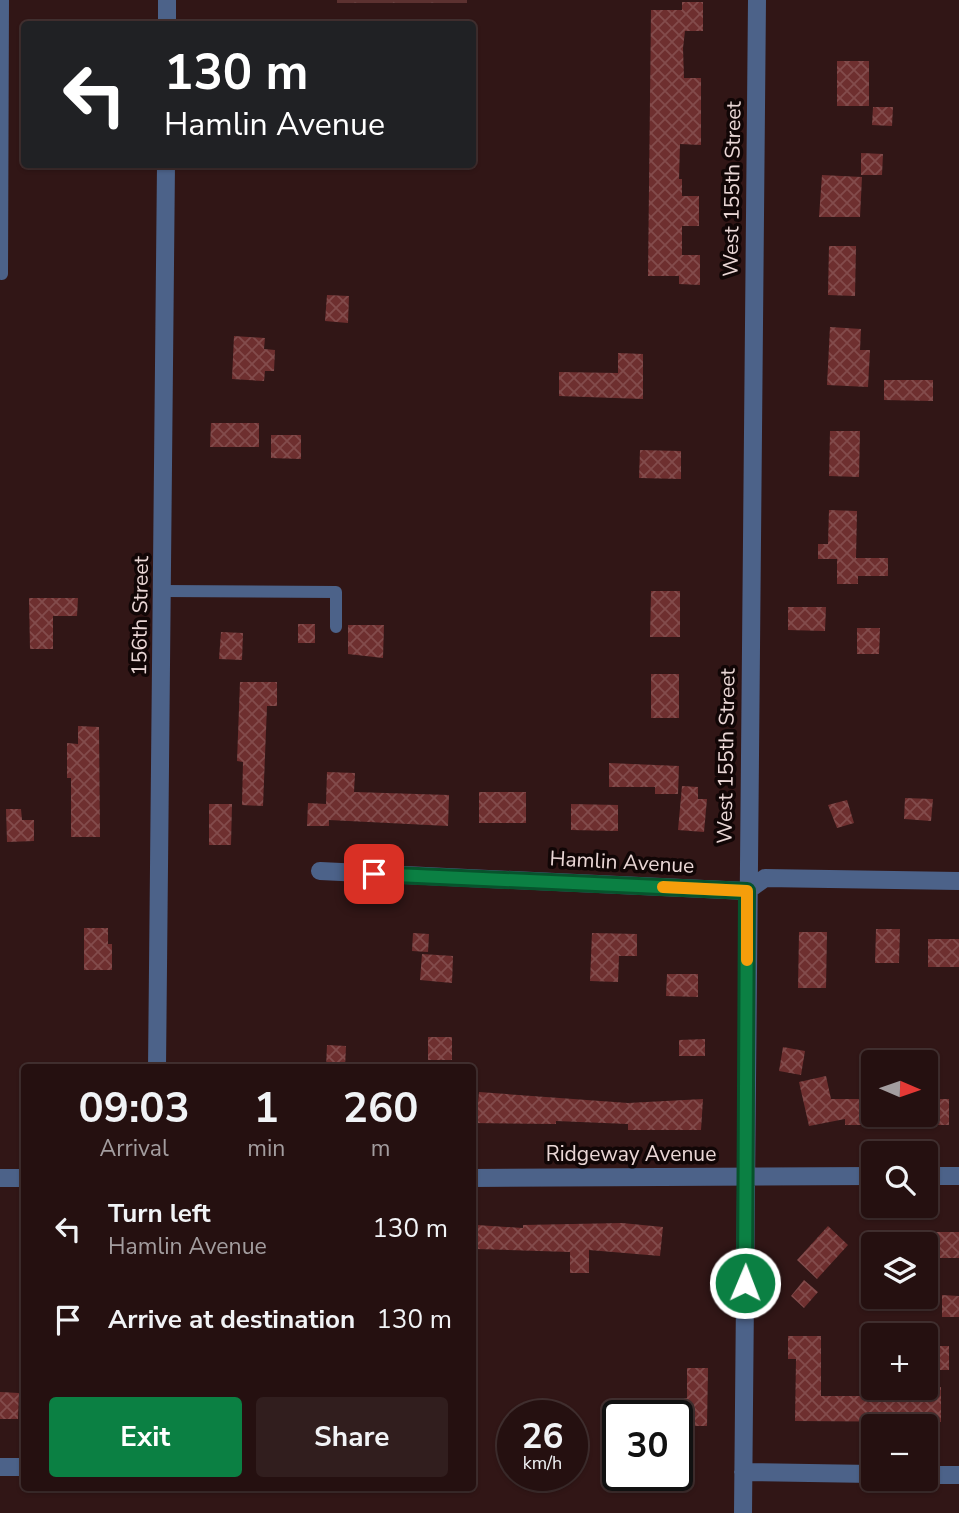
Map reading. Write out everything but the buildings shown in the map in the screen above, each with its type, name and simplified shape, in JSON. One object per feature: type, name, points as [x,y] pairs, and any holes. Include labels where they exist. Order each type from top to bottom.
[{"type":"street","points":[[167,0],[167,21]]},
{"type":"street","name":"West 155th Street","points":[[743,1513],[757,0]]},
{"type":"street","name":"156th Street","points":[[157,1064],[166,168]]},
{"type":"street","name":"Hamlin Avenue","points":[[320,871],[747,891],[765,878],[959,881]]},
{"type":"street","name":"Ridgeway Avenue","points":[[476,1178],[861,1176]]},
{"type":"street","points":[[938,1176],[959,1177]]},
{"type":"street","points":[[0,1178],[21,1178]]},
{"type":"street","points":[[0,1467],[21,1467]]},
{"type":"street","points":[[743,1472],[861,1474]]},
{"type":"street","points":[[938,1475],[959,1475]]},
{"type":"lane","points":[[2,274],[3,0]]},
{"type":"lane","points":[[163,591],[336,592],[336,627]]},
{"type":"green space","points":[[337,0],[467,0],[467,3],[337,3]]},
{"type":"slow traffic","points":[[663,887],[747,891],[747,960]]},
{"type":"route","points":[[374,874],[747,891],[745,1283]]}]
